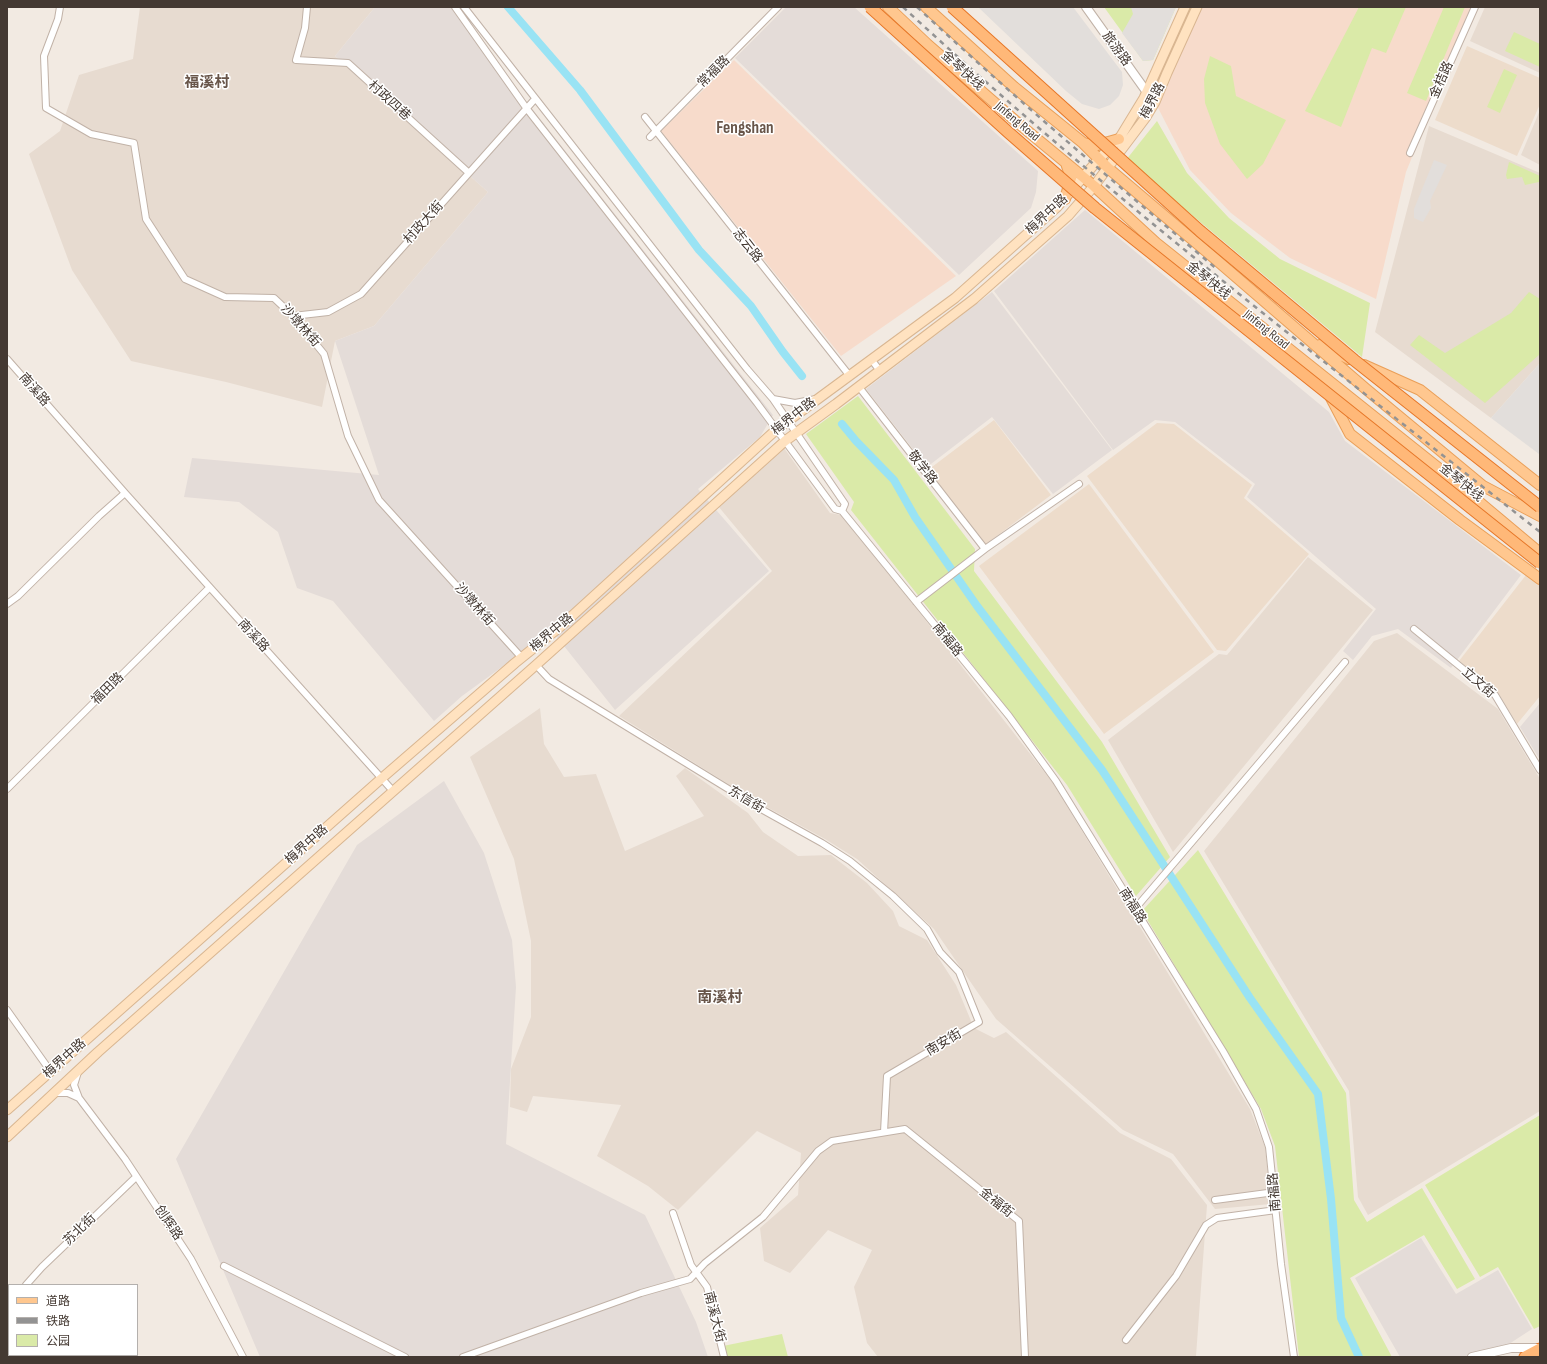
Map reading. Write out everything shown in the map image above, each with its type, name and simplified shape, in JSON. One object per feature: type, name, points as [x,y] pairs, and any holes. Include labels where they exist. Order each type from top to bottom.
[{"type":"highway","name":"金琴快线","points":[[870,7],[1008,132],[1095,208],[1540,563]]},
{"type":"highway","points":[[952,7],[1200,231],[1354,360],[1540,507]]},
{"type":"highway","points":[[1525,1357],[1540,1348]]},
{"type":"main road","name":"Jinfeng Road","points":[[888,7],[1019,124],[1094,186],[1156,243],[1447,475],[1540,553]]},
{"type":"main road","name":"Jinfeng Road","points":[[926,7],[1014,87],[1082,142],[1108,168],[1366,390],[1483,486],[1540,516]]},
{"type":"main road","name":"梅界中路","points":[[7,1110],[382,778],[561,626],[776,429],[955,298],[1065,199],[1099,159],[1119,139],[1146,91],[1185,7]]},
{"type":"main road","name":"梅界路","points":[[1094,186],[1129,141],[1155,102],[1197,7]]},
{"type":"main road","points":[[1082,142],[1094,146],[1119,139]]},
{"type":"main road","points":[[1065,199],[1071,178],[1066,163]]},
{"type":"main road","name":"梅界中路","points":[[7,1137],[80,1069],[393,792],[785,441],[859,387],[974,299],[1068,216],[1094,186]]},
{"type":"main road","points":[[1309,341],[1420,390],[1540,485]]},
{"type":"main road","points":[[1316,371],[1350,434],[1460,520],[1540,579]]},
{"type":"street","name":"沙墩林街","points":[[60,7],[58,19],[44,56],[46,108],[90,134],[134,143],[146,219],[185,279],[225,297],[274,298],[294,316],[324,354],[348,436],[379,500],[522,658]]},
{"type":"street","name":"村政四巷","points":[[307,7],[305,28],[296,60],[348,63],[469,173]]},
{"type":"street","name":"南福路","points":[[455,7],[526,109],[776,429],[835,509],[842,511],[916,602],[1008,716],[1056,781],[1134,910],[1223,1051],[1256,1109],[1269,1147],[1275,1192],[1281,1264],[1294,1357]]},
{"type":"street","points":[[464,7],[747,369],[773,399],[845,504],[842,511]]},
{"type":"street","name":"常福路","points":[[650,137],[778,7]]},
{"type":"street","name":"旅游路","points":[[1086,7],[1146,91]]},
{"type":"street","name":"金桔路","points":[[1410,153],[1475,7]]},
{"type":"street","name":"村政大街","points":[[294,316],[328,312],[360,294],[535,99]]},
{"type":"street","name":"志云路","points":[[645,117],[849,375]]},
{"type":"street","name":"南溪路","points":[[7,359],[209,588],[382,778],[393,792]]},
{"type":"street","points":[[871,359],[880,371]]},
{"type":"street","name":"敬学路","points":[[859,387],[984,549]]},
{"type":"street","points":[[773,399],[795,403],[817,398]]},
{"type":"street","points":[[916,602],[984,549],[1079,484]]},
{"type":"street","points":[[7,604],[18,596],[99,516],[125,493]]},
{"type":"street","name":"福田路","points":[[7,789],[209,588]]},
{"type":"street","name":"立文街","points":[[1414,630],[1495,695],[1540,770]]},
{"type":"street","points":[[1134,910],[1345,662]]},
{"type":"street","name":"东信街","points":[[536,664],[548,679],[761,809],[822,843],[850,861],[893,896],[927,929],[940,952]]},
{"type":"street","name":"南安街","points":[[884,1132],[888,1076],[979,1022],[959,972],[940,952]]},
{"type":"street","points":[[7,1010],[51,1072]]},
{"type":"street","points":[[79,1098],[74,1085],[75,1078],[80,1069]]},
{"type":"street","points":[[54,1094],[68,1092],[79,1098]]},
{"type":"street","name":"创辉路","points":[[79,1098],[136,1177],[191,1259],[243,1357]]},
{"type":"street","name":"金福街","points":[[884,1132],[905,1129],[1019,1220],[1024,1357]]},
{"type":"street","points":[[463,1357],[641,1293],[690,1278],[763,1217],[818,1151],[832,1141],[884,1132]]},
{"type":"street","name":"苏北街","points":[[27,1284],[42,1267],[136,1177]]},
{"type":"street","points":[[1215,1200],[1275,1192]]},
{"type":"street","points":[[1126,1340],[1176,1276],[1206,1225],[1217,1218],[1276,1210]]},
{"type":"street","name":"南溪大街","points":[[673,1213],[691,1264],[707,1287],[724,1357]]},
{"type":"street","points":[[224,1266],[405,1357]]},
{"type":"street","points":[[1472,1357],[1511,1348],[1540,1348]]},
{"type":"shaded area","points":[[140,7],[375,7],[335,56],[488,192],[374,326],[335,341],[322,407],[226,382],[131,361],[72,270],[29,154],[60,131],[79,75],[133,59]]},
{"type":"shaded area","points":[[375,7],[452,7],[773,415],[760,437],[698,489],[769,571],[615,710],[556,636],[506,664],[462,696],[434,721],[333,601],[297,588],[278,532],[239,502],[184,497],[192,458],[379,475],[335,341],[374,326],[488,192],[335,56]]},
{"type":"shaded area","points":[[786,7],[854,7],[1038,171],[1036,192],[1031,208],[959,275],[735,58]]},
{"type":"shaded area","points":[[978,7],[1073,7],[1122,72],[1123,85],[1119,96],[1110,105],[1099,109],[1082,104],[1066,91]]},
{"type":"shaded area","points":[[1131,7],[1176,7],[1153,60],[1143,61],[1122,33],[1133,14]]},
{"type":"shaded area","points":[[1197,7],[1473,7],[1406,172],[1376,299],[1290,258],[1231,213],[1190,170],[1155,102]]},
{"type":"shaded area","points":[[1485,7],[1540,7],[1540,73],[1470,41]]},
{"type":"shaded area","points":[[1467,46],[1540,78],[1540,104],[1517,156],[1435,120]]},
{"type":"shaded area","points":[[734,60],[956,276],[841,356],[661,131]]},
{"type":"shaded area","points":[[1540,110],[1540,165],[1521,155]]},
{"type":"shaded area","points":[[1429,126],[1540,173],[1540,363],[1491,418],[1375,332]]},
{"type":"shaded area","points":[[1434,160],[1447,165],[1430,201],[1431,208],[1423,222],[1414,218],[1414,209]]},
{"type":"shaded area","points":[[1085,210],[1329,412],[1345,441],[1521,575],[1451,668],[1398,629],[1372,636],[1353,660],[1343,651],[1376,609],[1247,497],[1255,484],[1175,422],[1155,420],[1113,450],[994,291]]},
{"type":"shaded area","points":[[992,292],[1112,450],[1053,494],[992,417],[927,467],[866,389]]},
{"type":"shaded area","points":[[1540,363],[1540,453],[1539,454],[1491,418]]},
{"type":"shaded area","points":[[994,420],[1051,495],[985,545],[928,470]]},
{"type":"shaded area","points":[[1157,423],[1174,424],[1252,485],[1244,498],[1309,554],[1226,651],[1217,650],[1087,476]]},
{"type":"shaded area","points":[[784,448],[830,513],[841,515],[1053,783],[1250,1109],[1265,1147],[1271,1204],[1215,1209],[1173,1154],[1123,1130],[996,1019],[934,929],[857,859],[825,839],[754,800],[619,716],[772,571],[718,506]]},
{"type":"shaded area","points":[[1089,484],[1214,652],[1104,734],[979,566]]},
{"type":"shaded area","points":[[1308,557],[1373,610],[1173,852],[1108,740],[1219,654],[1227,655]]},
{"type":"shaded area","points":[[1526,575],[1540,585],[1540,696],[1517,724],[1497,691],[1459,661]]},
{"type":"shaded area","points":[[1397,633],[1498,709],[1540,779],[1540,1111],[1368,1215],[1358,1197],[1349,1091],[1204,851],[1374,641]]},
{"type":"shaded area","points":[[1540,703],[1540,760],[1520,727]]},
{"type":"shaded area","points":[[540,708],[544,744],[564,777],[596,774],[625,851],[704,816],[676,776],[685,768],[748,813],[763,832],[798,856],[831,855],[867,883],[893,911],[899,926],[927,940],[956,985],[974,1028],[994,1038],[1006,1032],[1120,1133],[1171,1159],[1207,1205],[1196,1356],[878,1357],[867,1343],[854,1287],[872,1250],[828,1230],[790,1273],[764,1261],[760,1228],[798,1195],[801,1153],[757,1131],[678,1210],[648,1186],[597,1156],[621,1105],[533,1096],[527,1112],[510,1107],[511,1069],[531,1017],[531,941],[514,859],[470,757]]},
{"type":"shaded area","points":[[444,781],[484,853],[512,940],[516,987],[506,1144],[645,1215],[696,1322],[708,1357],[260,1357],[176,1159],[357,845]]},
{"type":"shaded area","points":[[1421,1238],[1456,1294],[1498,1270],[1532,1329],[1489,1357],[1400,1357],[1355,1278]]},
{"type":"green space","points":[[1104,7],[1176,7],[1153,60],[1143,61]]},
{"type":"green space","points":[[1359,7],[1406,7],[1386,53],[1372,48],[1341,127],[1305,111]]},
{"type":"green space","points":[[1444,7],[1465,7],[1426,101],[1407,93]]},
{"type":"green space","points":[[1514,32],[1540,44],[1540,67],[1505,51]]},
{"type":"green space","points":[[1210,56],[1231,66],[1236,96],[1286,120],[1263,164],[1247,179],[1220,144],[1205,103],[1204,79]]},
{"type":"green space","points":[[1504,69],[1517,75],[1500,113],[1487,107]]},
{"type":"green space","points":[[1157,121],[1187,173],[1229,218],[1280,259],[1370,303],[1362,357],[1126,160]]},
{"type":"green space","points":[[1509,162],[1540,176],[1540,184],[1539,182],[1525,185],[1522,177],[1507,179],[1506,175]]},
{"type":"green space","points":[[1529,292],[1540,299],[1540,354],[1485,403],[1410,345],[1419,335],[1445,353],[1511,313]]},
{"type":"green space","points":[[858,396],[975,549],[974,571],[1102,742],[1170,857],[1136,896],[1067,785],[851,510],[854,502],[806,434]]},
{"type":"green space","points":[[1198,850],[1346,1093],[1354,1200],[1367,1222],[1422,1188],[1475,1279],[1457,1289],[1424,1235],[1350,1278],[1392,1357],[1299,1357],[1275,1146],[1261,1109],[1142,911]]},
{"type":"green space","points":[[1540,1115],[1540,1326],[1534,1329],[1498,1267],[1480,1277],[1425,1185]]},
{"type":"green space","points":[[782,1334],[788,1357],[726,1357],[723,1346]]},
{"type":"waterway","points":[[508,7],[580,90],[699,250],[751,306],[783,352],[802,376]]},
{"type":"waterway","points":[[842,424],[856,441],[894,480],[915,517],[977,606],[1102,770],[1250,998],[1318,1094],[1331,1199],[1341,1318],[1359,1357]]},
{"type":"railway","points":[[903,7],[1057,144],[1216,276],[1540,532]]},
{"type":"railway","points":[[917,7],[1066,140],[1218,270]]},
{"type":"district","name":"福溪村","points":[[207,83]]},
{"type":"district","name":"Fengshan","points":[[745,129]]},
{"type":"district","name":"南溪村","points":[[720,998]]}]
